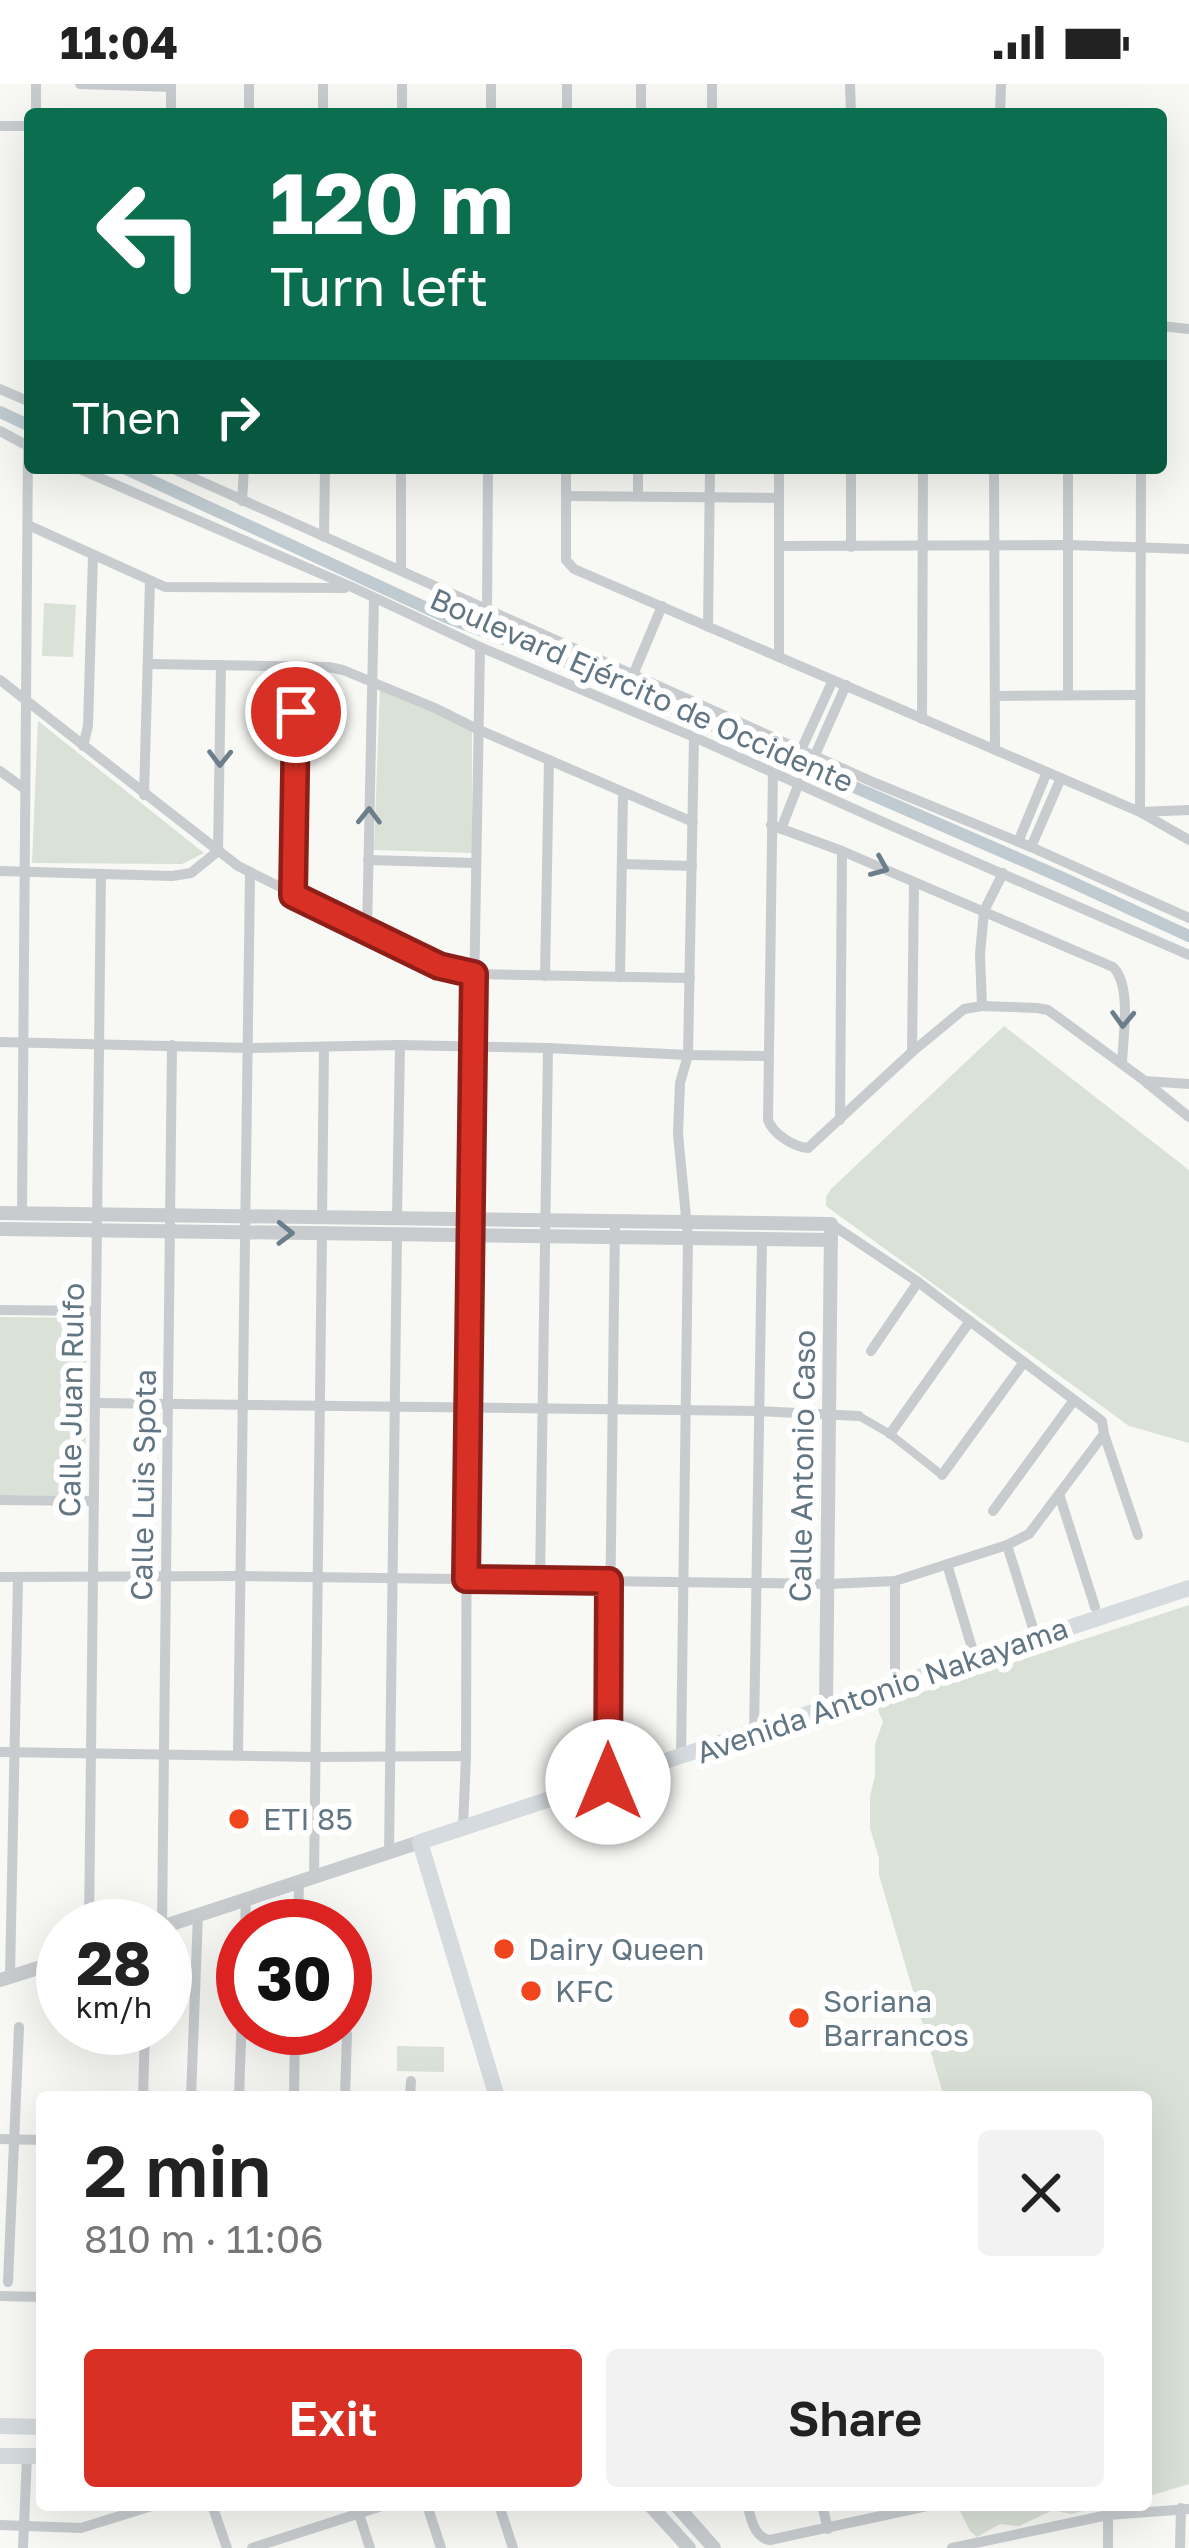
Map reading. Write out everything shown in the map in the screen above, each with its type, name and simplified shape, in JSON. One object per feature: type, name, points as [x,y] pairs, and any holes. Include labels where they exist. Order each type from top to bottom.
[{"type":"main road","name":"Avenida Antonio Nakayama","points":[[420,1842],[1189,1588]]},
{"type":"main road","points":[[420,1842],[495,2091]]},
{"type":"main road","points":[[0,2426],[36,2427]]},
{"type":"main road","points":[[0,2456],[34,2456]]},
{"type":"street","points":[[80,84],[171,86]]},
{"type":"street","points":[[22,1214],[29,474]]},
{"type":"street","name":"Boulevard Ejército de Occidente","points":[[91,474],[1189,955]]},
{"type":"street","name":"Boulevard Ejército de Occidente","points":[[184,474],[1189,918]]},
{"type":"street","points":[[242,501],[244,474]]},
{"type":"street","points":[[324,537],[325,474]]},
{"type":"street","points":[[401,474],[401,570]]},
{"type":"street","points":[[487,610],[488,474]]},
{"type":"street","points":[[566,474],[566,560],[574,569],[1140,812],[1189,840]]},
{"type":"street","points":[[638,474],[638,496]]},
{"type":"street","points":[[709,627],[710,474]]},
{"type":"street","points":[[779,474],[779,656]]},
{"type":"street","points":[[851,474],[851,547]]},
{"type":"street","points":[[922,719],[923,474]]},
{"type":"street","points":[[994,474],[995,750]]},
{"type":"street","points":[[1068,474],[1068,695]]},
{"type":"street","points":[[1140,812],[1141,474]]},
{"type":"street","points":[[566,496],[779,498]]},
{"type":"street","points":[[28,525],[178,589],[354,588]]},
{"type":"street","points":[[779,546],[1189,549]]},
{"type":"street","points":[[83,746],[88,726],[93,555]]},
{"type":"street","points":[[144,794],[150,580]]},
{"type":"street","points":[[367,933],[374,599]]},
{"type":"street","points":[[634,675],[662,606]]},
{"type":"street","points":[[463,1827],[480,647]]},
{"type":"street","points":[[148,664],[329,667],[435,708],[692,822]]},
{"type":"street","points":[[0,871],[172,876],[191,873],[218,851],[221,665]]},
{"type":"street","points":[[293,895],[297,666]]},
{"type":"street","points":[[0,680],[250,874],[439,966],[474,974],[690,978]]},
{"type":"street","points":[[801,750],[839,682]]},
{"type":"street","points":[[814,755],[839,682]]},
{"type":"street","points":[[996,696],[1138,695]]},
{"type":"street","points":[[681,1758],[688,1231],[678,1123],[680,1083],[688,1055],[694,737]]},
{"type":"street","points":[[545,976],[550,760]]},
{"type":"street","points":[[0,771],[25,789]]},
{"type":"street","points":[[772,772],[776,827],[768,1120],[775,1131],[808,1148],[956,1014],[982,1006],[1048,1010],[1189,1117]]},
{"type":"street","points":[[1024,844],[1047,772]]},
{"type":"street","points":[[1024,844],[1060,778]]},
{"type":"street","points":[[776,827],[799,783]]},
{"type":"street","points":[[620,977],[623,793]]},
{"type":"street","points":[[1140,812],[1189,809]]},
{"type":"street","points":[[776,827],[1113,967],[1124,989],[1122,1063]]},
{"type":"street","points":[[840,1120],[842,851]]},
{"type":"street","points":[[368,860],[475,862]]},
{"type":"street","points":[[622,865],[692,866]]},
{"type":"street","points":[[982,1006],[984,911],[1004,873]]},
{"type":"street","name":"Calle Juan Rulfo","points":[[88,1899],[101,874]]},
{"type":"street","points":[[238,1755],[250,874]]},
{"type":"street","points":[[912,1052],[914,882]]},
{"type":"street","points":[[0,1042],[548,1048],[768,1056]]},
{"type":"street","name":"Calle Luis Spota","points":[[164,1899],[172,1045]]},
{"type":"street","points":[[389,1852],[400,1046]]},
{"type":"street","points":[[303,1899],[316,1757],[324,1048]]},
{"type":"street","points":[[540,1580],[548,1048]]},
{"type":"street","points":[[1145,1081],[1189,1084]]},
{"type":"street","points":[[0,1213],[169,1224],[850,1235],[1024,1362],[1103,1427],[1138,1535]]},
{"type":"street","points":[[0,1229],[97,1222]]},
{"type":"street","points":[[608,1782],[615,1230]]},
{"type":"street","points":[[688,1231],[762,1240],[831,1232]]},
{"type":"street","name":"Calle Antonio Caso","points":[[826,1708],[831,1232]]},
{"type":"street","points":[[754,1734],[762,1240]]},
{"type":"street","points":[[872,1351],[918,1282]]},
{"type":"street","points":[[0,1310],[96,1311]]},
{"type":"street","points":[[890,1434],[970,1322]]},
{"type":"street","points":[[94,1403],[859,1416],[942,1475],[1024,1362]]},
{"type":"street","points":[[993,1511],[1074,1400]]},
{"type":"street","points":[[0,1576],[895,1581],[1029,1534],[1103,1427]]},
{"type":"street","points":[[1059,1494],[1095,1606]]},
{"type":"street","points":[[0,1500],[94,1501]]},
{"type":"street","points":[[1007,1545],[1034,1628]]},
{"type":"street","points":[[947,1564],[972,1648]]},
{"type":"street","points":[[18,1577],[5,1979],[36,1969]]},
{"type":"street","points":[[895,1581],[895,1669]]},
{"type":"street","points":[[0,1752],[466,1756]]},
{"type":"street","name":"Avenida Antonio Nakayama","points":[[249,1899],[420,1842]]},
{"type":"street","name":"Avenida Antonio Nakayama","points":[[192,1918],[216,1910]]},
{"type":"street","points":[[190,2091],[198,1916]]},
{"type":"street","points":[[8,2282],[19,2027]]},
{"type":"street","points":[[143,2091],[145,2055]]},
{"type":"street","points":[[239,2091],[240,2055]]},
{"type":"street","points":[[294,2091],[295,2055]]},
{"type":"street","points":[[345,2091],[346,2055]]},
{"type":"street","points":[[410,2091],[411,2081]]},
{"type":"street","points":[[0,2139],[36,2140]]},
{"type":"street","points":[[0,2296],[36,2297]]},
{"type":"street","points":[[23,2548],[34,2456]]},
{"type":"street","points":[[952,2548],[1108,2515],[1185,2509],[1180,2548]]},
{"type":"street","points":[[0,2525],[81,2528],[135,2511]]},
{"type":"street","points":[[214,2511],[226,2548]]},
{"type":"street","points":[[252,2548],[294,2541],[368,2511]]},
{"type":"street","points":[[429,2511],[441,2548]]},
{"type":"street","points":[[501,2511],[513,2548]]},
{"type":"street","points":[[655,2511],[689,2548]]},
{"type":"street","points":[[681,2511],[714,2548]]},
{"type":"street","points":[[749,2511],[755,2530],[764,2539],[828,2529],[893,2511]]},
{"type":"street","points":[[824,2511],[828,2529]]},
{"type":"street","points":[[359,2514],[370,2548]]},
{"type":"street","points":[[1108,2515],[1108,2548]]},
{"type":"shaded area","points":[[44,603],[76,605],[73,657],[42,656]]},
{"type":"shaded area","points":[[380,685],[472,730],[472,853],[374,850]]},
{"type":"shaded area","points":[[38,721],[204,853],[182,864],[32,863]]},
{"type":"shaded area","points":[[1004,1026],[1189,1170],[1189,1443],[1129,1426],[826,1206],[831,1189]]},
{"type":"shaded area","points":[[0,1317],[87,1318],[85,1496],[0,1495]]},
{"type":"shaded area","points":[[1189,1605],[1189,2484],[1152,2495],[1152,2091],[942,2091],[879,1875],[870,1828],[875,1744],[883,1722],[880,1706]]},
{"type":"shaded area","points":[[397,2046],[444,2047],[444,2072],[397,2071]]},
{"type":"shaded area","points":[[960,2511],[1051,2511],[1019,2526],[1000,2524],[977,2537]]},
{"type":"waterway","points":[[0,412],[24,423]]},
{"type":"waterway","points":[[137,474],[448,618],[581,668],[1189,936]]},
{"type":"place","name":"ETI 85","points":[[239,1819]]},
{"type":"place","name":"Dairy Queen","points":[[504,1949]]},
{"type":"place","name":"KFC","points":[[531,1991]]},
{"type":"place","name":"Soriana Barrancos","points":[[799,2018]]},
{"type":"route","points":[[296,712],[293,895],[439,966],[474,974],[466,1579],[609,1581],[608,1782]]}]
